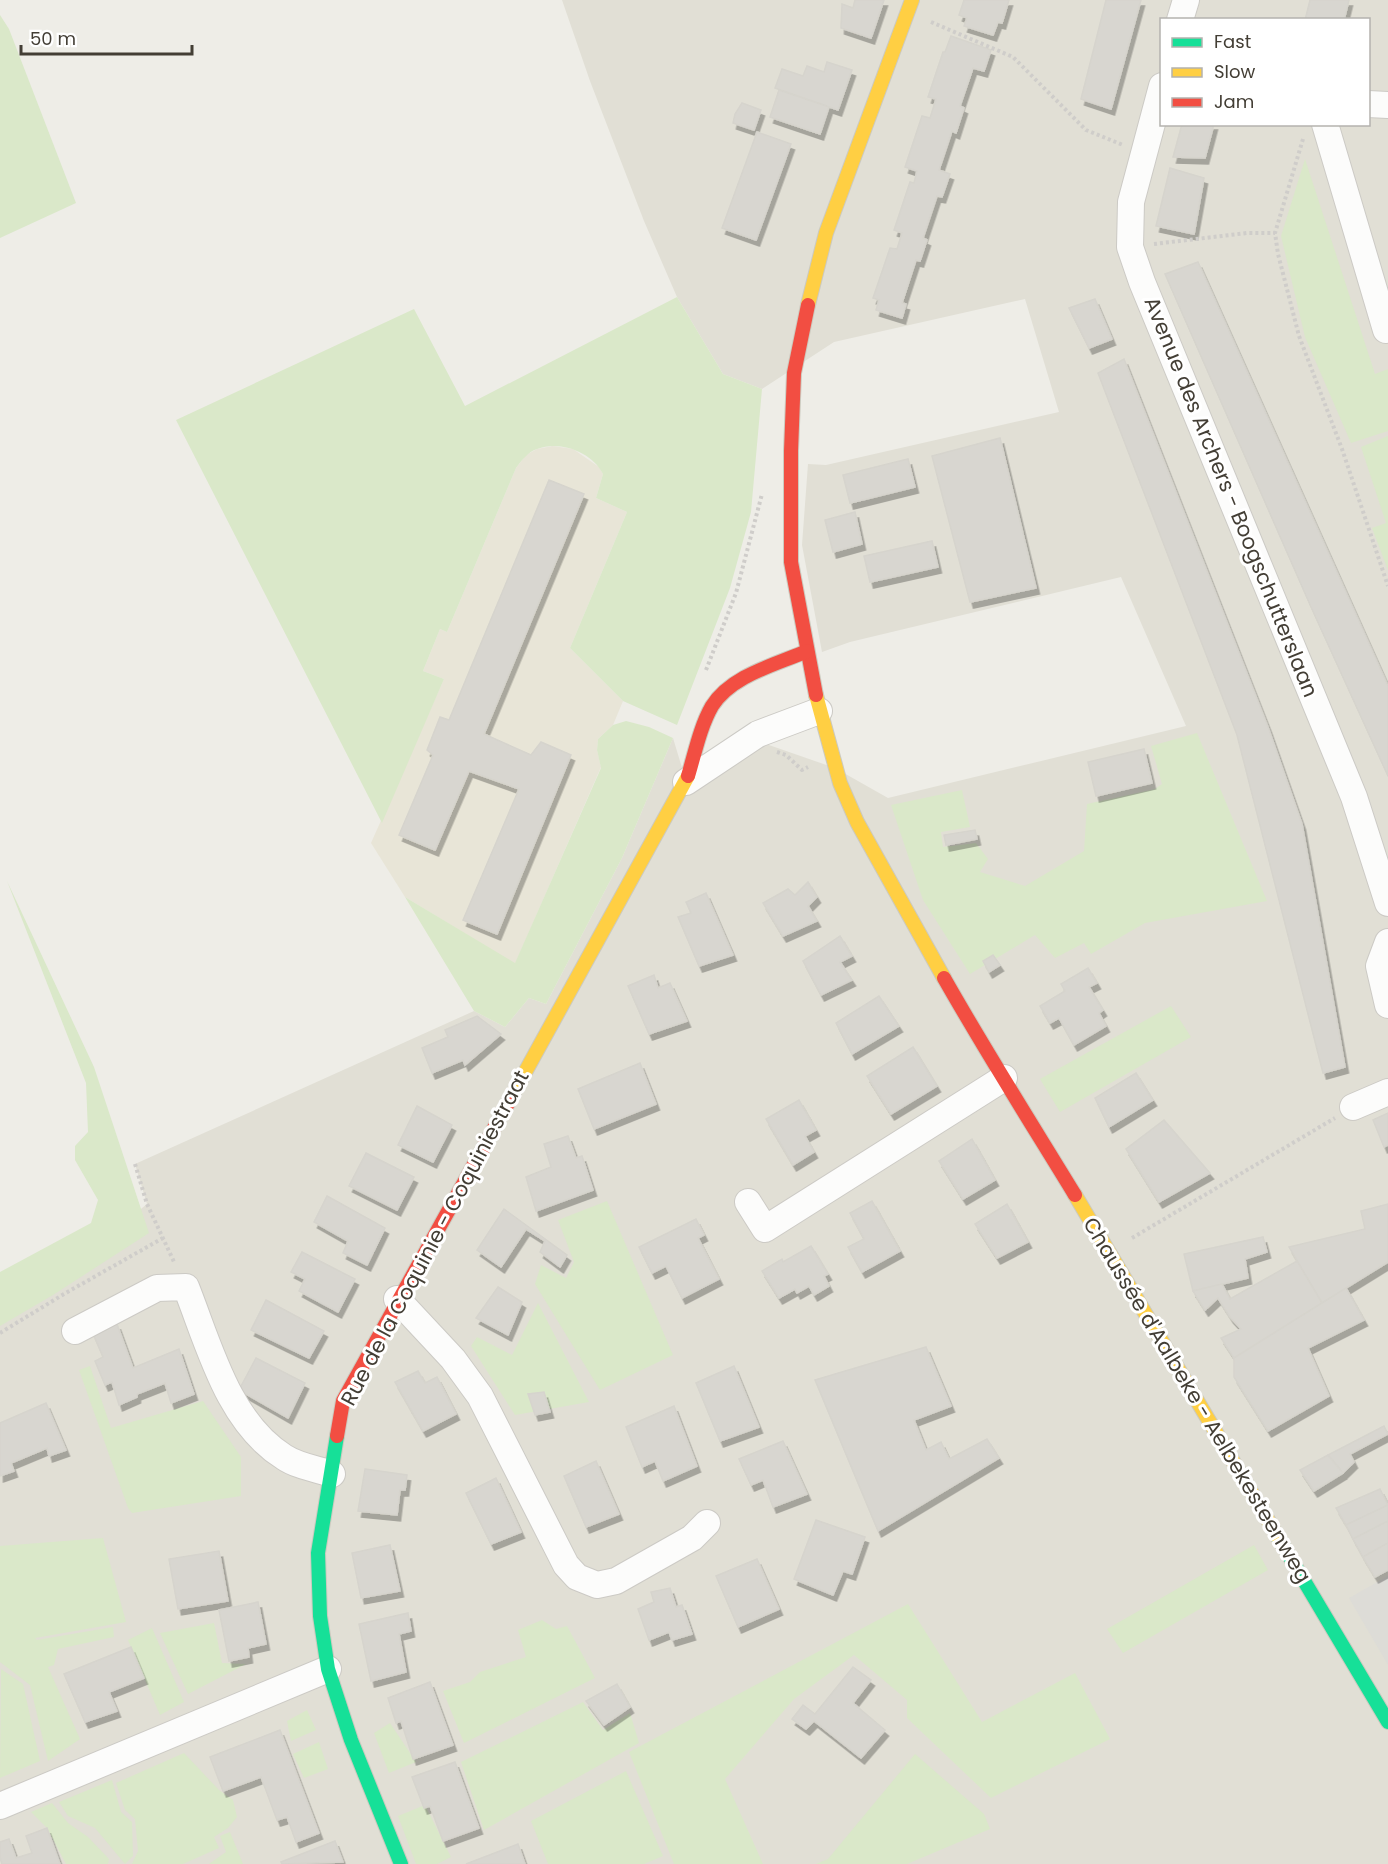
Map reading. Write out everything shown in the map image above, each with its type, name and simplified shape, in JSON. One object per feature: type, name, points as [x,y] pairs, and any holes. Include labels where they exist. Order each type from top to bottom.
[{"type":"main road","name":"Chaussée d'Aalbeke - Aelbekesteenweg","points":[[909,6],[826,233],[811,287],[795,373],[791,451],[791,562],[819,711],[840,783],[857,822],[981,1042],[1109,1252],[1388,1722]]},
{"type":"main road","name":"Rue de la Coquinie - Coquiniestraat","points":[[401,1864],[351,1740],[328,1669],[320,1616],[318,1553],[343,1401],[397,1299],[686,782],[710,709],[720,695],[740,681],[807,651]]},
{"type":"street","points":[[1181,18],[1186,0]]},
{"type":"street","name":"Avenue des Archers - Boogschutterslaan","points":[[1160,90],[1131,202],[1130,247],[1142,282],[1354,797],[1388,903]]},
{"type":"street","points":[[1370,104],[1388,105]]},
{"type":"street","points":[[1315,130],[1386,330],[1388,329]]},
{"type":"street","name":"Rue de la Coquinie - Coquiniestraat","points":[[686,782],[758,734],[819,711]]},
{"type":"street","points":[[1388,942],[1378,966],[1388,1005]]},
{"type":"street","points":[[748,1202],[765,1229],[1004,1078]]},
{"type":"street","points":[[1353,1107],[1388,1092]]},
{"type":"street","points":[[75,1332],[157,1288],[186,1287],[228,1393],[255,1434],[285,1458],[332,1474]]},
{"type":"street","points":[[397,1299],[453,1359],[480,1396],[566,1565],[577,1577],[597,1585],[616,1581],[692,1538],[707,1523]]},
{"type":"street","points":[[0,1806],[328,1669]]},
{"type":"path","points":[[909,6],[1013,57],[1086,130],[1143,153]]},
{"type":"path","points":[[1315,130],[1275,233],[1278,254],[1299,336],[1342,449],[1388,586]]},
{"type":"path","points":[[1130,247],[1247,233],[1275,233]]},
{"type":"path","points":[[704,675],[735,592],[763,490]]},
{"type":"path","points":[[1109,1252],[1353,1107]]},
{"type":"path","points":[[135,1164],[147,1204],[186,1287]]},
{"type":"path","points":[[0,1333],[163,1238]]},
{"type":"shaded area","points":[[562,0],[1388,0],[1388,1864],[0,1864],[0,1324],[147,1204],[135,1164],[474,1011],[505,1027],[529,998],[546,1004],[622,858],[673,738],[686,781],[766,744],[835,768],[888,798],[1186,726],[1121,577],[850,642],[822,652],[802,545],[808,464],[826,465],[1059,412],[1025,299],[834,342],[762,389],[723,374],[677,297],[644,221],[590,81]]},
{"type":"shaded area","points":[[553,446],[573,449],[599,467],[603,474],[596,498],[627,512],[570,648],[623,701],[613,725],[598,739],[597,750],[601,767],[515,964],[405,897],[371,843],[444,679],[423,671],[440,629],[447,632],[516,468],[526,455],[537,449]]},
{"type":"shaded area","points":[[1388,1576],[1388,1665],[1349,1598]]},
{"type":"green space","points":[[0,15],[9,29],[76,203],[0,238]]},
{"type":"green space","points":[[1305,159],[1375,374],[1388,369],[1388,431],[1351,443],[1305,337],[1281,236]]},
{"type":"green space","points":[[677,297],[723,374],[762,389],[751,512],[730,588],[677,725],[623,701],[570,648],[627,512],[596,498],[603,474],[598,466],[583,454],[565,447],[537,449],[528,454],[516,468],[447,632],[440,629],[423,671],[444,679],[382,823],[176,420],[414,309],[465,406]]},
{"type":"green space","points":[[1388,436],[1388,570],[1372,528],[1386,523],[1361,447]]},
{"type":"green space","points":[[626,721],[649,727],[673,738],[622,858],[546,1004],[529,998],[505,1027],[474,1011],[405,897],[515,963],[601,768],[597,750],[598,739],[613,725]]},
{"type":"green space","points":[[1197,733],[1267,901],[1145,923],[1091,954],[1084,943],[1055,958],[1035,935],[970,974],[923,900],[891,805],[962,790],[970,827],[941,832],[943,847],[976,843],[988,859],[980,872],[1025,886],[1084,851],[1087,804],[1155,789],[1162,784],[1151,746]]},
{"type":"green space","points":[[7,881],[94,1067],[149,1233],[0,1326],[0,1272],[91,1223],[98,1200],[75,1160],[75,1146],[88,1132],[86,1083]]},
{"type":"green space","points":[[1171,1006],[1191,1037],[1060,1112],[1040,1079]]},
{"type":"green space","points":[[607,1201],[673,1355],[600,1390],[535,1284],[541,1265],[566,1278],[574,1262],[558,1220]]},
{"type":"green space","points":[[538,1303],[589,1402],[515,1415],[471,1346],[477,1337],[512,1355]]},
{"type":"green space","points":[[90,1366],[111,1428],[203,1401],[241,1457],[241,1496],[132,1513],[128,1508],[79,1370]]},
{"type":"green space","points":[[103,1538],[126,1622],[35,1638],[37,1640],[113,1627],[114,1637],[58,1649],[54,1665],[48,1667],[80,1739],[48,1761],[30,1685],[0,1662],[0,1546]]},
{"type":"green space","points":[[1254,1545],[1268,1570],[1123,1653],[1107,1629]]},
{"type":"green space","points":[[908,1604],[982,1722],[1075,1673],[1110,1739],[991,1798],[907,1718],[907,1700],[854,1655],[794,1699],[725,1779],[763,1864],[674,1864],[629,1752]]},
{"type":"green space","points":[[542,1620],[556,1629],[567,1626],[595,1678],[464,1743],[443,1691],[470,1682],[480,1672],[526,1657],[518,1630]]},
{"type":"green space","points":[[214,1623],[222,1663],[246,1664],[188,1694],[160,1633]]},
{"type":"green space","points":[[152,1628],[184,1702],[160,1715],[128,1640]]},
{"type":"green space","points":[[1,1669],[23,1684],[40,1761],[0,1778]]},
{"type":"green space","points":[[583,1702],[603,1730],[630,1713],[639,1743],[484,1830],[461,1762]]},
{"type":"green space","points":[[307,1710],[316,1730],[291,1741],[287,1721]]},
{"type":"green space","points":[[390,1723],[416,1762],[389,1773],[374,1733]]},
{"type":"green space","points":[[319,1742],[328,1769],[304,1778],[293,1754]]},
{"type":"green space","points":[[184,1753],[219,1790],[233,1800],[237,1817],[228,1828],[214,1837],[219,1848],[183,1864],[132,1864],[138,1851],[135,1819],[125,1810],[116,1783]]},
{"type":"green space","points":[[915,1754],[984,1814],[990,1829],[907,1864],[816,1864],[828,1859]]},
{"type":"green space","points":[[626,1771],[663,1856],[644,1864],[548,1864],[531,1821]]},
{"type":"green space","points":[[112,1780],[121,1812],[132,1822],[133,1856],[125,1864],[95,1828],[68,1816],[59,1802]]},
{"type":"green space","points":[[52,1803],[68,1823],[88,1837],[109,1859],[108,1864],[66,1864],[47,1828],[31,1812]]},
{"type":"green space","points":[[425,1805],[451,1857],[437,1864],[416,1864],[398,1816]]},
{"type":"green space","points":[[230,1832],[243,1864],[209,1864],[226,1852],[220,1836]]},
{"type":"building","points":[[855,0],[884,0],[871,38],[841,28],[842,4],[853,8]]},
{"type":"building","points":[[964,0],[1009,0],[1002,23],[998,22],[993,35],[964,26],[967,18],[959,15]]},
{"type":"building","points":[[1106,0],[1141,0],[1111,109],[1081,99]]},
{"type":"building","points":[[1310,0],[1349,0],[1344,18],[1306,18]]},
{"type":"building","points":[[951,36],[991,50],[984,71],[973,68],[960,106],[964,108],[956,133],[952,131],[939,170],[950,174],[942,197],[937,196],[923,238],[927,240],[920,261],[916,260],[902,303],[906,304],[902,318],[876,310],[879,300],[873,298],[890,248],[897,249],[902,233],[894,230],[910,182],[914,183],[917,171],[905,167],[922,116],[930,118],[936,99],[928,97],[943,52]]},
{"type":"building","points":[[827,62],[852,70],[838,110],[775,88],[782,69],[803,76],[807,66],[824,72]]},
{"type":"building","points":[[779,90],[829,107],[820,134],[770,117]]},
{"type":"building","points":[[742,103],[761,110],[754,130],[733,123],[735,114]]},
{"type":"building","points":[[1181,126],[1213,126],[1205,158],[1173,157]]},
{"type":"building","points":[[757,132],[791,144],[756,240],[722,228]]},
{"type":"building","points":[[1170,168],[1204,178],[1194,234],[1156,226]]},
{"type":"building","points":[[1198,262],[1388,686],[1388,776],[1165,274]]},
{"type":"building","points":[[1095,299],[1112,339],[1089,348],[1069,308]]},
{"type":"building","points":[[1124,359],[1268,727],[1302,824],[1345,1067],[1323,1073],[1237,735],[1098,373]]},
{"type":"building","points":[[1000,438],[1036,588],[970,602],[932,456]]},
{"type":"building","points":[[908,459],[915,487],[850,503],[843,475]]},
{"type":"building","points":[[549,480],[584,494],[484,734],[531,755],[541,742],[571,755],[497,934],[463,920],[519,789],[469,771],[435,850],[399,835],[433,755],[427,750],[440,717],[449,720]]},
{"type":"building","points":[[855,512],[862,544],[833,552],[825,520]]},
{"type":"building","points":[[932,541],[938,567],[870,582],[864,556]]},
{"type":"building","points":[[1144,749],[1152,783],[1096,796],[1088,762]]},
{"type":"building","points":[[975,830],[977,839],[946,845],[944,835]]},
{"type":"building","points":[[808,882],[817,897],[808,906],[817,921],[783,936],[763,903],[788,889],[795,895]]},
{"type":"building","points":[[706,893],[733,955],[699,966],[678,917],[691,913],[686,902]]},
{"type":"building","points":[[840,936],[852,956],[840,962],[852,980],[821,995],[803,961]]},
{"type":"building","points":[[993,955],[1000,965],[989,972],[983,961]]},
{"type":"building","points":[[1088,968],[1097,983],[1089,987],[1103,1010],[1099,1013],[1106,1026],[1074,1045],[1059,1018],[1050,1023],[1040,1006],[1065,991],[1061,984]]},
{"type":"building","points":[[654,975],[658,988],[670,983],[687,1021],[649,1034],[628,986]]},
{"type":"building","points":[[879,996],[899,1026],[852,1054],[836,1023]]},
{"type":"building","points":[[477,1016],[501,1034],[465,1065],[463,1060],[432,1073],[422,1048],[448,1037],[445,1030]]},
{"type":"building","points":[[913,1047],[937,1086],[891,1114],[867,1076]]},
{"type":"building","points":[[640,1063],[656,1104],[594,1129],[578,1089]]},
{"type":"building","points":[[1136,1073],[1153,1100],[1109,1127],[1095,1098]]},
{"type":"building","points":[[799,1100],[816,1130],[805,1136],[814,1152],[793,1165],[766,1119]]},
{"type":"building","points":[[417,1106],[452,1125],[433,1162],[398,1145]]},
{"type":"building","points":[[1388,1113],[1388,1145],[1384,1147],[1373,1120]]},
{"type":"building","points":[[1164,1120],[1210,1173],[1159,1202],[1126,1149]]},
{"type":"building","points":[[568,1136],[576,1158],[582,1156],[593,1190],[536,1211],[526,1177],[551,1167],[544,1144]]},
{"type":"building","points":[[972,1139],[995,1180],[963,1199],[939,1161]]},
{"type":"building","points":[[366,1153],[414,1177],[397,1210],[349,1186]]},
{"type":"building","points":[[327,1196],[385,1228],[367,1265],[343,1253],[348,1241],[314,1222]]},
{"type":"building","points":[[872,1201],[900,1251],[862,1272],[848,1247],[864,1239],[850,1213]]},
{"type":"building","points":[[1007,1204],[1028,1242],[997,1258],[975,1224]]},
{"type":"building","points":[[1388,1204],[1388,1262],[1322,1303],[1289,1247],[1365,1229],[1361,1211]]},
{"type":"building","points":[[504,1209],[567,1255],[560,1267],[540,1252],[545,1241],[526,1229],[501,1267],[477,1250]]},
{"type":"building","points":[[696,1219],[704,1235],[698,1238],[719,1279],[682,1298],[666,1266],[652,1273],[639,1247]]},
{"type":"building","points":[[1263,1237],[1267,1252],[1245,1259],[1248,1278],[1193,1291],[1184,1254]]},
{"type":"building","points":[[811,1246],[828,1274],[824,1276],[829,1286],[814,1295],[809,1286],[797,1293],[795,1289],[779,1298],[762,1271]]},
{"type":"building","points":[[302,1252],[355,1279],[338,1312],[299,1291],[305,1279],[291,1272]]},
{"type":"building","points":[[1297,1261],[1322,1303],[1234,1358],[1221,1338],[1241,1329],[1218,1298],[1205,1310],[1193,1291],[1222,1284],[1230,1299]]},
{"type":"building","points":[[498,1287],[522,1302],[508,1335],[476,1318]]},
{"type":"building","points":[[1346,1288],[1364,1320],[1308,1348],[1329,1396],[1268,1431],[1234,1377],[1234,1358]]},
{"type":"building","points":[[266,1300],[324,1331],[309,1358],[251,1330]]},
{"type":"building","points":[[117,1324],[133,1368],[179,1349],[194,1394],[171,1403],[165,1383],[137,1394],[137,1397],[119,1405],[112,1382],[105,1385],[95,1361],[103,1357],[93,1334]]},
{"type":"building","points":[[926,1347],[951,1406],[914,1420],[926,1450],[941,1442],[949,1459],[987,1439],[999,1458],[878,1531],[815,1380]]},
{"type":"building","points":[[256,1358],[305,1383],[288,1418],[239,1390]]},
{"type":"building","points":[[734,1366],[759,1427],[720,1441],[696,1383]]},
{"type":"building","points":[[418,1371],[425,1383],[437,1377],[456,1414],[423,1431],[395,1382]]},
{"type":"building","points":[[544,1392],[550,1412],[535,1415],[528,1394]]},
{"type":"building","points":[[46,1403],[66,1450],[49,1456],[47,1448],[11,1463],[14,1471],[0,1476],[0,1423]]},
{"type":"building","points":[[674,1406],[697,1466],[663,1481],[655,1461],[642,1467],[626,1427]]},
{"type":"building","points":[[1384,1426],[1388,1434],[1350,1454],[1354,1462],[1343,1473],[1328,1455]]},
{"type":"building","points":[[783,1441],[807,1494],[773,1507],[763,1480],[751,1485],[739,1459]]},
{"type":"building","points":[[1328,1455],[1343,1473],[1314,1491],[1300,1470]]},
{"type":"building","points":[[596,1461],[619,1514],[586,1527],[564,1476]]},
{"type":"building","points":[[365,1469],[407,1475],[405,1490],[400,1490],[397,1515],[358,1511]]},
{"type":"building","points":[[496,1478],[521,1532],[491,1544],[466,1493]]},
{"type":"building","points":[[1380,1489],[1388,1505],[1346,1525],[1336,1508]]},
{"type":"building","points":[[1388,1505],[1388,1521],[1353,1539],[1346,1525]]},
{"type":"building","points":[[816,1520],[865,1537],[852,1574],[843,1571],[833,1595],[794,1579]]},
{"type":"building","points":[[1388,1521],[1388,1543],[1363,1557],[1353,1539]]},
{"type":"building","points":[[1388,1543],[1388,1570],[1375,1577],[1363,1557]]},
{"type":"building","points":[[390,1545],[400,1591],[361,1598],[352,1553]]},
{"type":"building","points":[[219,1551],[228,1601],[178,1609],[169,1559]]},
{"type":"building","points":[[757,1559],[779,1609],[738,1627],[716,1576]]},
{"type":"building","points":[[670,1588],[676,1607],[682,1605],[692,1634],[672,1640],[669,1632],[649,1640],[638,1609],[654,1602],[651,1592]]},
{"type":"building","points":[[258,1602],[266,1644],[248,1648],[249,1657],[229,1661],[219,1610]]},
{"type":"building","points":[[408,1613],[411,1631],[399,1634],[406,1672],[371,1681],[359,1624]]},
{"type":"building","points":[[131,1647],[144,1678],[109,1692],[117,1711],[85,1722],[64,1674]]},
{"type":"building","points":[[853,1667],[871,1680],[853,1703],[885,1730],[861,1758],[814,1721],[806,1729],[792,1719],[803,1705],[815,1714]]},
{"type":"building","points":[[430,1682],[453,1745],[413,1759],[401,1721],[396,1723],[388,1698]]},
{"type":"building","points":[[617,1684],[630,1707],[604,1725],[586,1701]]},
{"type":"building","points":[[280,1730],[319,1833],[296,1842],[287,1817],[277,1820],[261,1777],[223,1791],[210,1757]]},
{"type":"building","points":[[455,1762],[479,1828],[443,1841],[430,1806],[424,1808],[412,1777]]},
{"type":"building","points":[[47,1828],[60,1864],[2,1864],[0,1842],[9,1839],[16,1858],[32,1853],[26,1836]]},
{"type":"building","points":[[335,1841],[343,1862],[282,1864],[281,1862]]},
{"type":"building","points":[[518,1844],[525,1864],[466,1864]]},
{"type":"traffic: fast","points":[[337,1436],[318,1553],[320,1616],[328,1669],[351,1740],[401,1864]]},
{"type":"traffic: fast","points":[[1278,1537],[1388,1722]]},
{"type":"traffic: slow","points":[[808,305],[826,233],[912,0]]},
{"type":"traffic: slow","points":[[816,695],[840,783],[857,822],[944,978]]},
{"type":"traffic: slow","points":[[512,1096],[688,776]]},
{"type":"traffic: slow","points":[[1075,1195],[1278,1537]]},
{"type":"traffic: jam","points":[[808,305],[794,373],[791,562],[816,695]]},
{"type":"traffic: jam","points":[[688,776],[704,723],[712,706],[721,695],[731,686],[755,672],[807,651]]},
{"type":"traffic: jam","points":[[944,978],[1075,1195]]},
{"type":"traffic: jam","points":[[337,1436],[343,1401],[512,1096]]}]
